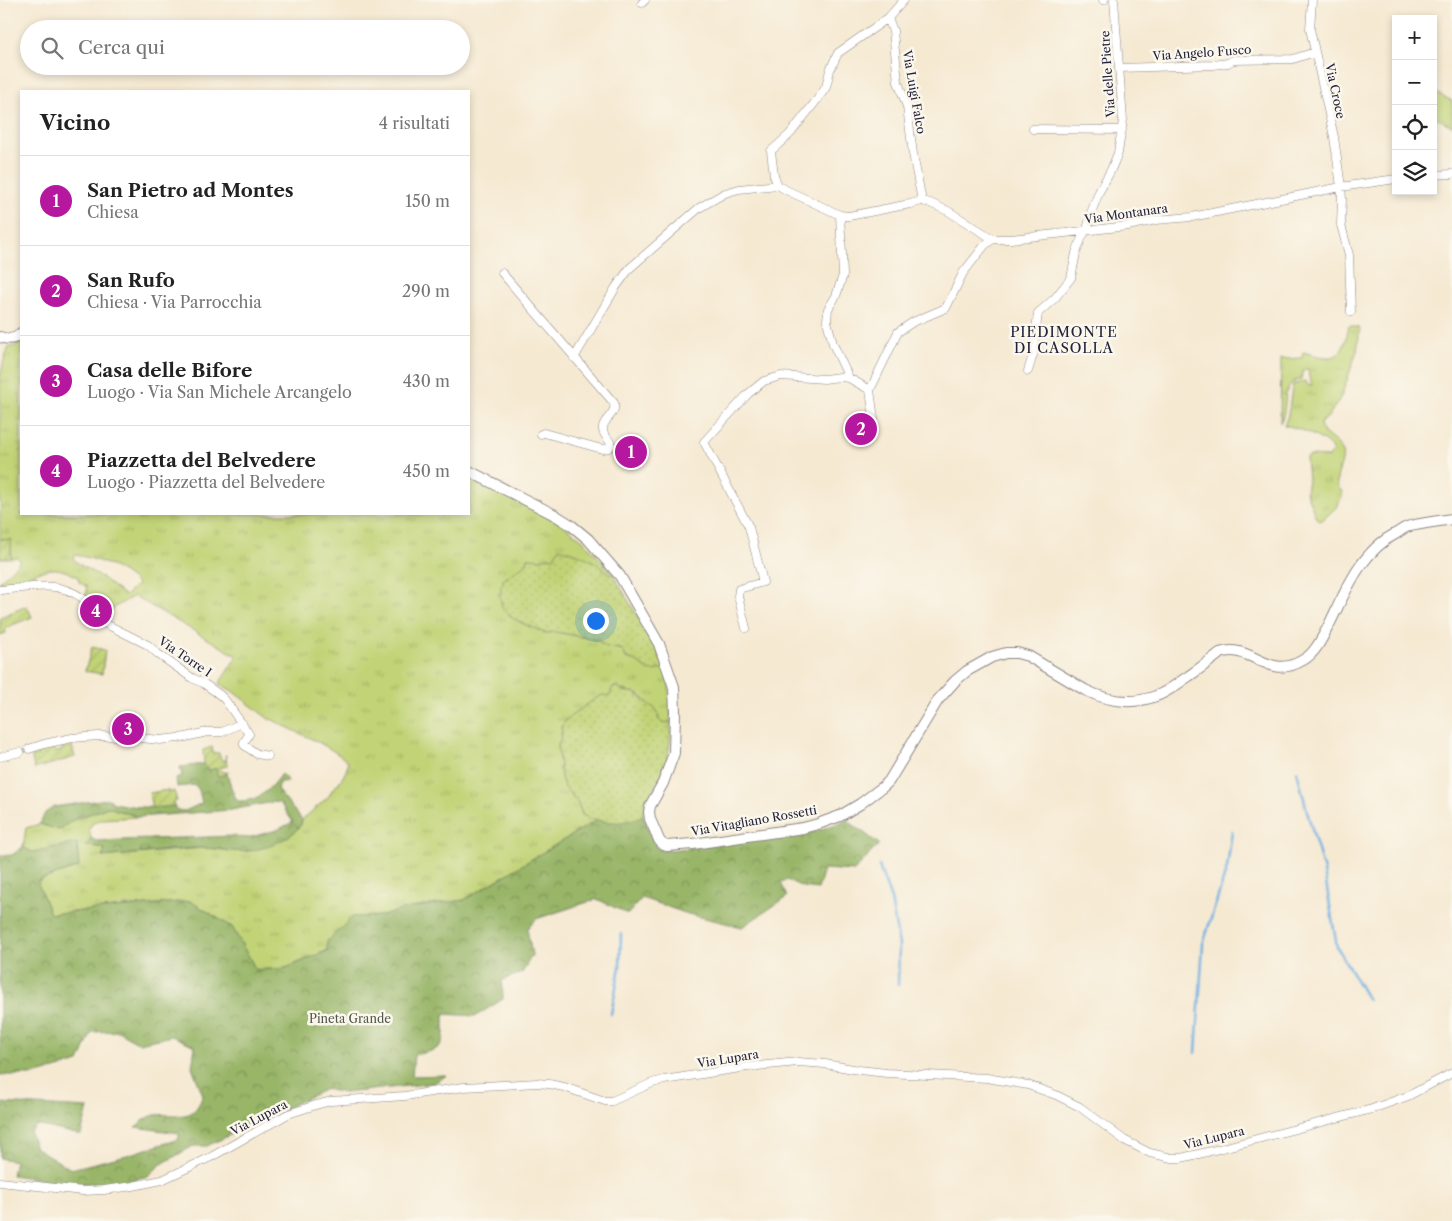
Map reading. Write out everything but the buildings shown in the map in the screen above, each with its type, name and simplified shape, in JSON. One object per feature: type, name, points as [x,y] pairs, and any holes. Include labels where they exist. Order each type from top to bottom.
[{"type":"street","points":[[874,419],[870,390],[898,332],[913,322],[946,308],[963,273],[986,245],[994,239],[948,211],[922,200],[849,216],[840,215],[778,185],[774,176],[771,151],[790,134],[820,96],[826,87],[830,70],[838,53],[888,18],[904,0]]},
{"type":"street","name":"Via delle Pietre","points":[[1028,371],[1033,355],[1038,313],[1056,298],[1071,278],[1076,253],[1082,237],[1087,230],[1099,192],[1118,153],[1123,120],[1114,0]]},
{"type":"street","name":"Via Croce","points":[[1312,0],[1310,29],[1334,137],[1342,199],[1341,225],[1349,255],[1351,312]]},
{"type":"street","name":"Via Luigi Falco","points":[[888,18],[893,31],[898,82],[907,107],[913,154],[922,200]]},
{"type":"street","name":"Via Angelo Fusco","points":[[1120,68],[1213,66],[1233,60],[1294,59],[1315,52]]},
{"type":"street","points":[[1033,130],[1122,130]]},
{"type":"street","points":[[1437,175],[1452,174]]},
{"type":"street","name":"Via Montanara","points":[[994,239],[1011,239],[1128,226],[1156,220],[1192,217],[1341,187],[1392,180]]},
{"type":"street","points":[[574,358],[616,287],[630,268],[699,208],[725,193],[739,189],[778,185]]},
{"type":"street","points":[[840,215],[843,275],[836,296],[828,309],[828,321],[833,344],[849,378]]},
{"type":"street","points":[[502,273],[616,407],[602,429],[612,445],[610,448],[602,449],[565,438],[541,434]]},
{"type":"street","points":[[0,337],[12,339],[20,335]]},
{"type":"street","points":[[746,628],[738,596],[740,589],[763,582],[749,527],[704,442],[748,394],[764,381],[782,376],[824,379],[840,377],[849,378],[870,390]]},
{"type":"street","name":"Via Vitagliano Rossetti","points":[[470,472],[555,515],[571,525],[588,540],[620,576],[659,644],[674,687],[674,753],[664,783],[650,806],[649,812],[659,840],[667,846],[803,828],[830,820],[849,811],[889,781],[938,700],[948,688],[985,660],[998,655],[1017,653],[1028,656],[1094,695],[1129,702],[1157,696],[1172,688],[1220,653],[1227,651],[1236,650],[1273,666],[1291,666],[1301,662],[1313,652],[1322,638],[1347,587],[1367,556],[1385,539],[1409,526],[1452,519]]},
{"type":"street","name":"Via Torre I","points":[[0,590],[57,586],[66,589],[86,600],[94,607],[94,618],[148,645],[192,678],[203,683],[225,700],[242,723]]},
{"type":"street","points":[[29,749],[72,738],[98,736],[160,740],[186,737],[207,732],[222,732],[242,723],[249,735],[244,745],[257,754],[268,756]]},
{"type":"street","points":[[0,757],[20,752]]},
{"type":"street","name":"Via Lupara","points":[[0,1182],[83,1191],[150,1183],[162,1180],[211,1157],[288,1114],[331,1101],[405,1096],[464,1087],[549,1084],[605,1101],[623,1097],[652,1083],[664,1080],[748,1067],[798,1062],[887,1073],[973,1076],[1014,1081],[1056,1095],[1080,1108],[1131,1144],[1161,1156],[1181,1158],[1372,1109],[1408,1096],[1452,1073]]},
{"type":"green space","points":[[1437,93],[1452,101],[1452,126],[1437,118]]},
{"type":"green space","points":[[1349,326],[1360,328],[1357,351],[1341,397],[1327,418],[1320,423],[1323,432],[1342,451],[1343,457],[1337,483],[1343,492],[1338,505],[1321,521],[1316,518],[1306,492],[1308,479],[1306,458],[1309,456],[1329,457],[1332,450],[1330,446],[1318,438],[1284,425],[1288,415],[1293,385],[1305,381],[1309,386],[1312,385],[1308,369],[1303,370],[1301,379],[1289,387],[1280,423],[1281,359],[1302,358],[1303,352],[1323,357],[1336,356],[1344,346]]},
{"type":"green space","points":[[20,341],[20,515],[470,515],[470,476],[562,524],[583,540],[613,574],[609,576],[603,568],[557,553],[553,559],[547,557],[542,559],[528,558],[527,563],[504,580],[522,623],[545,633],[556,632],[593,639],[607,647],[623,650],[626,658],[661,669],[665,668],[669,685],[671,722],[662,723],[655,708],[640,695],[620,689],[567,719],[562,726],[558,747],[561,777],[565,788],[578,802],[582,815],[597,820],[464,900],[404,909],[382,916],[353,917],[328,950],[286,968],[256,970],[232,927],[190,901],[50,914],[37,881],[79,867],[76,843],[32,852],[23,847],[26,828],[40,824],[59,830],[73,820],[108,807],[138,817],[103,819],[93,823],[89,829],[91,838],[86,846],[100,847],[105,850],[102,857],[203,848],[248,851],[272,845],[301,825],[302,820],[329,796],[344,775],[348,762],[331,749],[270,720],[231,690],[219,684],[237,656],[134,596],[115,607],[108,614],[101,609],[98,599],[85,597],[86,586],[79,582],[78,577],[55,569],[45,570],[25,577],[0,589],[0,581],[20,561],[17,557],[11,558],[11,540],[0,539],[0,378],[9,347],[16,346]],"holes":[[[75,555],[100,561],[124,573],[137,584],[125,596],[101,577],[73,559]]]},
{"type":"green space","points":[[0,539],[11,540],[11,558],[0,558]]},
{"type":"green space","points":[[559,548],[587,558],[599,565],[609,575],[613,574],[656,648],[665,668],[655,671],[648,670],[634,660],[626,658],[623,650],[606,647],[593,639],[556,632],[545,633],[514,619],[502,608],[500,596],[503,580],[527,563],[528,558],[553,558]]},
{"type":"green space","points":[[27,606],[32,617],[5,628],[6,633],[0,635],[0,617]]},
{"type":"green space","points":[[92,647],[105,650],[102,674],[85,671]]},
{"type":"green space","points":[[618,686],[623,691],[634,692],[655,708],[662,723],[671,722],[671,734],[666,762],[643,815],[628,821],[612,822],[582,815],[578,802],[565,788],[561,777],[558,747],[562,726],[567,719],[596,698],[603,695],[610,696],[612,688]]},
{"type":"green space","points":[[53,745],[55,752],[62,751],[61,748],[72,746],[75,757],[34,769],[32,757],[38,755],[39,748]]},
{"type":"green space","points":[[212,747],[213,753],[219,753],[222,761],[226,760],[226,755],[227,766],[220,768],[221,772],[228,772],[227,774],[218,776],[216,768],[209,770],[204,764],[203,750]]},
{"type":"green space","points":[[204,764],[209,770],[216,768],[219,776],[227,774],[237,801],[245,801],[263,794],[281,774],[288,780],[286,783],[281,781],[277,787],[278,791],[302,820],[300,826],[288,837],[255,850],[237,851],[208,848],[165,850],[102,857],[105,849],[86,846],[91,838],[96,841],[234,836],[247,838],[277,830],[293,822],[280,803],[273,802],[231,810],[138,817],[108,807],[73,820],[59,830],[40,824],[45,813],[54,807],[107,799],[111,800],[111,802],[134,806],[174,806],[176,810],[185,811],[202,803],[199,790],[195,785],[177,787],[176,778],[182,776],[180,767]]},
{"type":"green space","points":[[168,790],[168,793],[174,791],[177,801],[173,802],[174,806],[152,808],[149,793]]},
{"type":"green space","name":"Pineta Grande","points":[[643,815],[656,847],[663,851],[811,833],[847,820],[879,844],[854,871],[824,869],[818,889],[803,887],[787,880],[781,883],[787,897],[742,927],[688,914],[642,898],[628,914],[597,899],[536,919],[527,929],[532,955],[522,973],[502,980],[503,999],[476,1016],[444,1014],[444,1033],[441,1044],[438,1048],[414,1055],[412,1076],[447,1075],[434,1083],[344,1093],[326,1089],[207,1146],[193,1146],[160,1165],[148,1176],[131,1180],[99,1184],[61,1183],[12,1175],[15,1161],[0,1158],[0,1103],[88,1108],[81,1135],[37,1125],[30,1133],[36,1148],[71,1169],[179,1139],[179,1133],[135,1127],[147,1118],[155,1115],[190,1114],[199,1104],[203,1095],[192,1067],[195,1046],[172,1036],[139,1043],[118,1031],[92,1032],[79,1062],[34,1075],[0,1075],[0,856],[12,855],[23,847],[32,852],[77,843],[79,867],[37,881],[50,914],[190,901],[232,927],[256,970],[286,968],[327,951],[327,941],[353,917],[382,916],[404,909],[464,900],[597,820],[621,822]]},
{"type":"waterway","points":[[1297,771],[1324,871],[1337,947],[1368,1000]]},
{"type":"waterway","points":[[1196,1053],[1203,944],[1227,868],[1232,831]]},
{"type":"waterway","points":[[879,866],[891,899],[899,945],[898,985]]},
{"type":"waterway","points":[[611,1014],[620,967],[621,934]]},
{"type":"place","name":"San Rufo","points":[[861,429]]},
{"type":"place","name":"San Pietro ad Montes","points":[[631,452]]},
{"type":"place","name":"Piazzetta del Belvedere","points":[[96,611]]},
{"type":"place","name":"Casa delle Bifore","points":[[128,729]]},
{"type":"district","name":"PIEDIMONTE DI CASOLLA","points":[[1064,340]]}]
